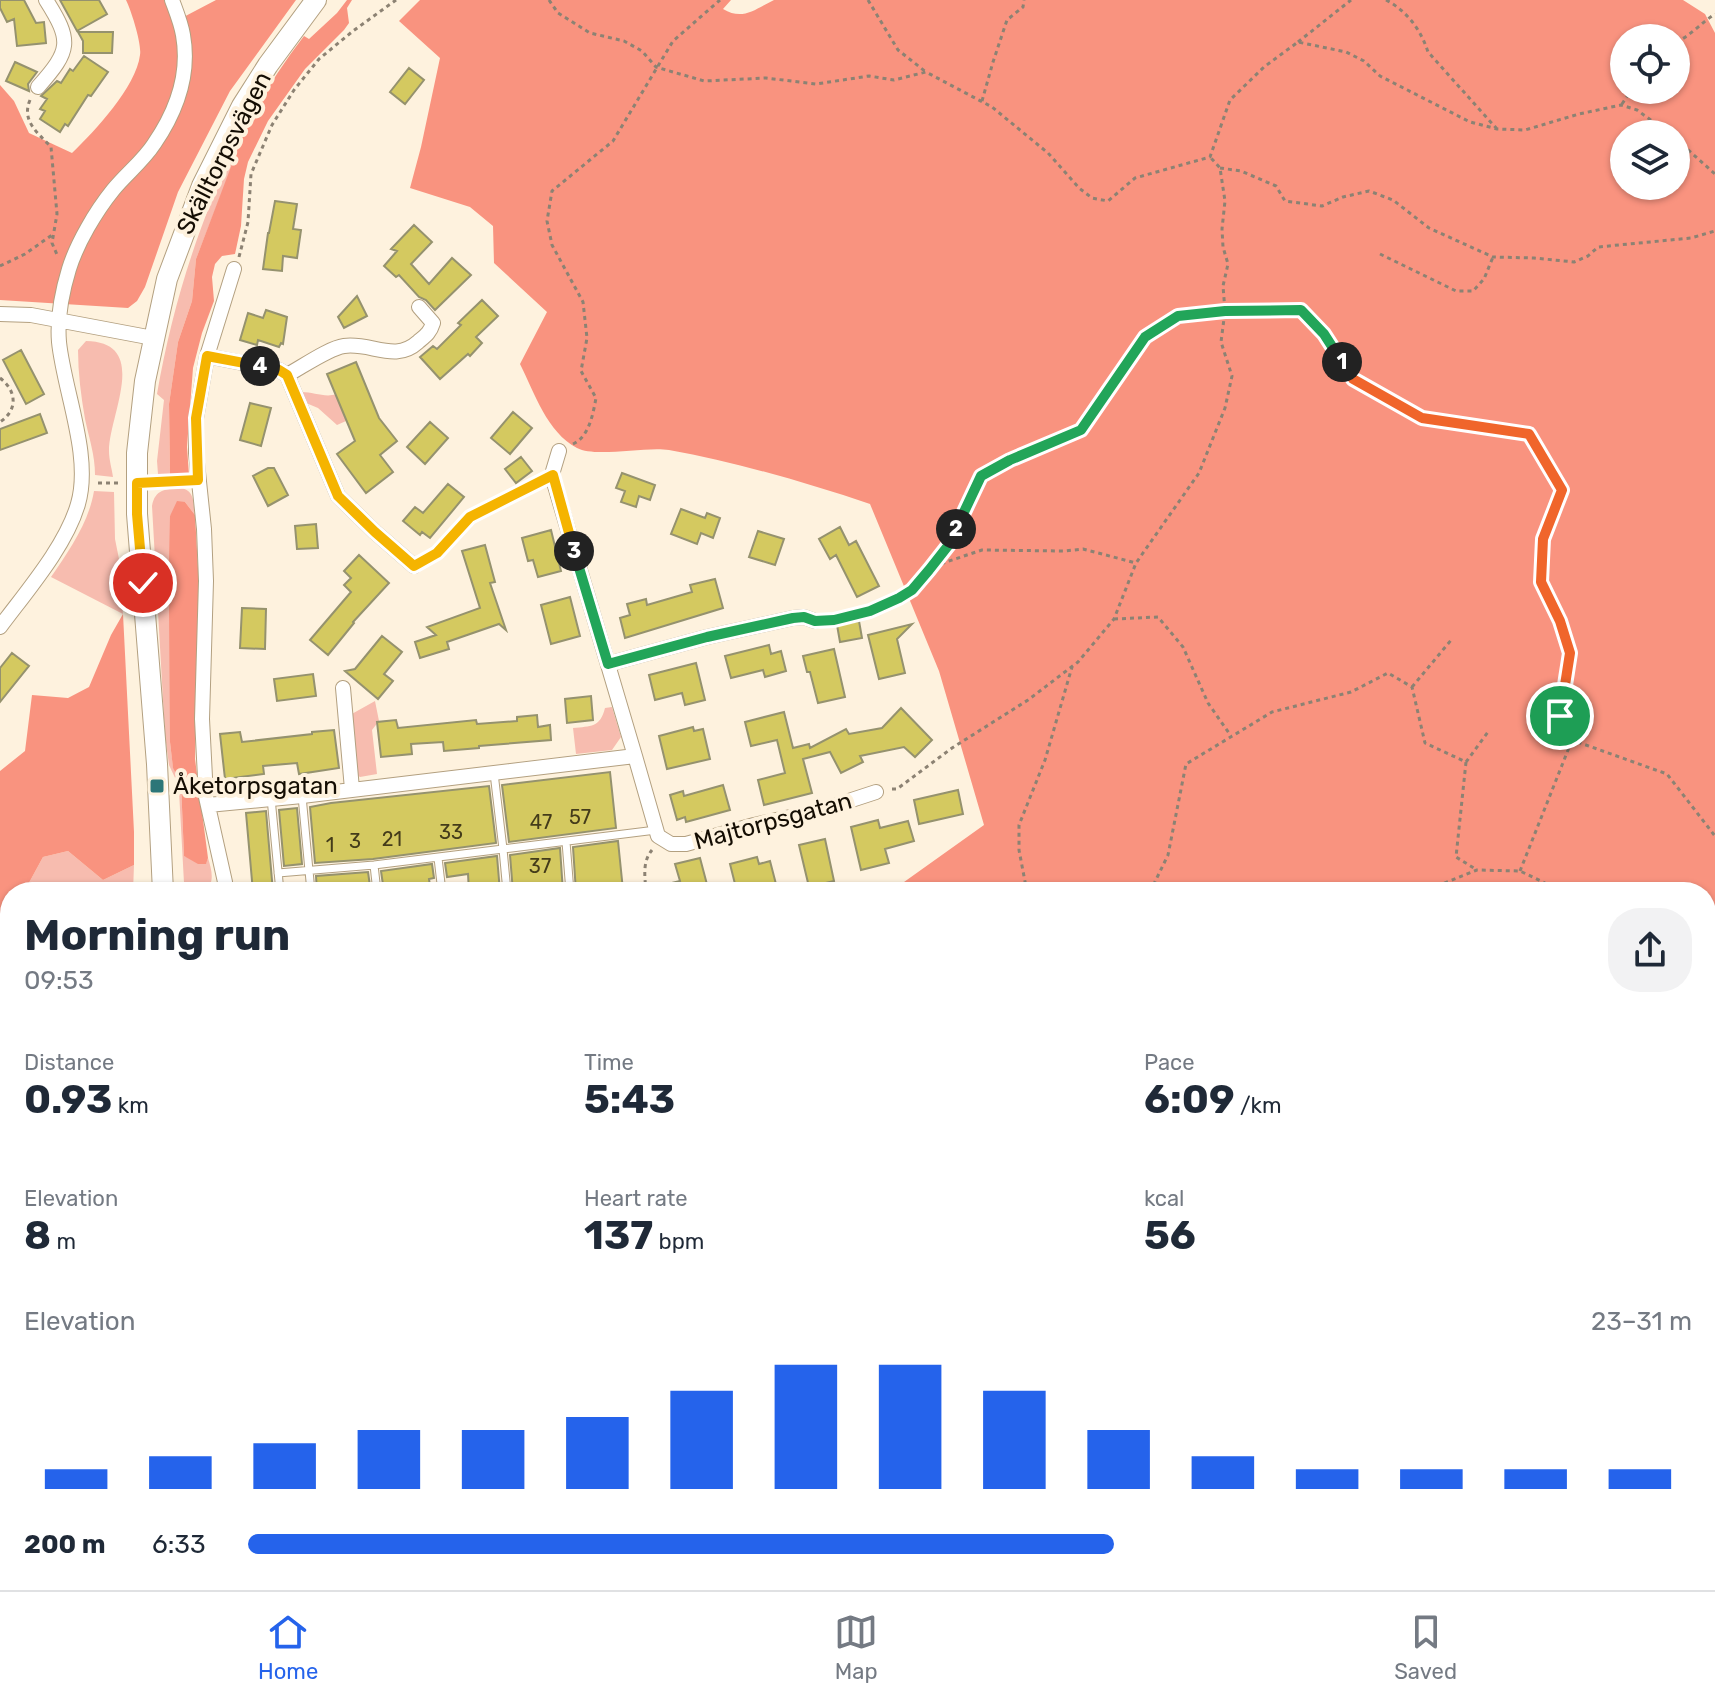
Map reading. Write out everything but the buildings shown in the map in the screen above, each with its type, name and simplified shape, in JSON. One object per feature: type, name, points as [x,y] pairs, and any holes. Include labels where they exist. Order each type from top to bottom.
[{"type":"street","points":[[38,87],[58,63],[65,44],[64,33],[46,0]]},
{"type":"street","points":[[0,627],[59,545],[79,501],[82,461],[61,354],[61,301],[70,267],[99,209],[153,146],[175,106],[184,65],[183,36],[172,0]]},
{"type":"street","name":"Skälltorpsvägen","points":[[163,882],[157,764],[137,514],[137,453],[153,338],[167,279],[183,232],[213,165],[242,106],[316,0]]},
{"type":"street","points":[[225,882],[206,797],[202,719],[206,581],[196,418],[207,356],[234,269]]},
{"type":"street","points":[[287,375],[343,346],[401,352],[411,349],[433,326],[419,307]]},
{"type":"street","points":[[0,314],[31,315],[153,338]]},
{"type":"street","points":[[207,356],[279,370],[287,375],[338,496],[414,566]]},
{"type":"street","points":[[553,475],[559,451]]},
{"type":"street","name":"Majtorpsgatan","points":[[553,475],[660,835],[671,844],[681,845],[818,811],[876,792]]},
{"type":"street","points":[[608,664],[793,618],[804,617],[815,621]]},
{"type":"street","points":[[343,688],[352,789]]},
{"type":"street","points":[[208,805],[635,756]]},
{"type":"lane","points":[[494,773],[506,882]]},
{"type":"lane","points":[[302,796],[310,882]]},
{"type":"lane","points":[[271,798],[279,882]]},
{"type":"lane","points":[[278,873],[660,835]]},
{"type":"lane","points":[[566,842],[569,882]]},
{"type":"lane","points":[[438,858],[441,882]]},
{"type":"lane","points":[[374,865],[376,882]]},
{"type":"path","points":[[234,269],[248,222],[251,174],[272,125],[319,59],[396,0]]},
{"type":"path","points":[[549,0],[558,13],[590,33],[624,41],[642,51],[656,67],[704,81],[766,78],[816,84],[869,76],[894,80],[926,72]]},
{"type":"path","points":[[559,451],[580,441],[592,417],[596,398],[581,371],[587,338],[583,302],[552,245],[547,221],[552,191],[613,141],[673,41],[720,0]]},
{"type":"path","points":[[868,0],[898,50],[926,72],[982,101],[1019,128],[1092,198],[1108,201],[1135,178],[1210,157]]},
{"type":"path","points":[[982,101],[1007,20],[1023,7],[1024,0]]},
{"type":"path","points":[[1210,157],[1230,100],[1264,67],[1351,0]]},
{"type":"path","points":[[1386,0],[1411,21],[1434,60],[1497,129]]},
{"type":"path","points":[[1690,33],[1715,14]]},
{"type":"path","points":[[1298,42],[1346,52],[1364,61],[1380,76],[1470,122],[1497,129],[1525,130],[1621,105],[1637,110],[1651,120]]},
{"type":"path","points":[[38,87],[27,108],[33,130],[51,147],[57,214],[52,243],[56,254]]},
{"type":"path","points":[[1690,152],[1715,174]]},
{"type":"path","points":[[876,792],[897,789],[1078,662],[1114,619],[1136,563],[1199,473],[1225,408],[1232,376],[1221,342],[1225,311],[1223,286],[1228,264],[1222,229],[1225,201],[1220,168],[1210,157]]},
{"type":"path","points":[[1220,168],[1241,171],[1276,186],[1285,201],[1322,206],[1369,191],[1393,200],[1429,228],[1493,257],[1574,262],[1598,247],[1691,238],[1715,231]]},
{"type":"path","points":[[0,266],[25,254],[52,235]]},
{"type":"path","points":[[1380,254],[1456,291],[1473,291],[1484,279],[1493,257]]},
{"type":"path","points":[[815,621],[834,620],[884,606],[912,590],[951,542],[962,512],[981,476],[1010,460],[1081,430],[1145,337],[1178,316],[1225,311],[1301,310],[1324,334],[1353,379],[1422,418],[1529,434],[1562,490],[1543,539],[1541,582],[1560,621],[1570,653],[1565,685],[1557,700],[1560,716],[1572,740],[1667,774],[1715,836]]},
{"type":"path","points":[[0,378],[10,388],[14,401],[10,414],[0,422]]},
{"type":"path","points":[[414,566],[437,553],[470,517],[553,475]]},
{"type":"path","points":[[82,483],[198,480]]},
{"type":"path","points":[[929,570],[982,550],[1083,549],[1136,563]]},
{"type":"path","points":[[1114,619],[1158,617],[1183,647],[1208,703],[1231,737]]},
{"type":"path","points":[[1412,687],[1452,639]]},
{"type":"path","points":[[1025,882],[1019,850],[1019,825],[1045,760],[1072,667]]},
{"type":"path","points":[[1155,882],[1168,855],[1186,764],[1272,712],[1351,692],[1388,673],[1412,687],[1425,743],[1466,762]]},
{"type":"path","points":[[1477,870],[1456,857],[1466,762],[1488,732]]},
{"type":"path","points":[[1520,871],[1572,740]]},
{"type":"path","points":[[646,882],[646,858],[660,835]]},
{"type":"path","points":[[1447,882],[1477,870],[1520,871],[1543,882]]},
{"type":"shaded area","points":[[126,0],[164,0],[176,21],[216,0],[296,0],[230,91],[178,192],[145,287],[137,301],[128,308],[0,300],[0,85],[14,101],[29,133],[72,153],[113,108],[137,67],[139,43]]},
{"type":"shaded area","points":[[347,0],[352,0],[347,8],[349,23],[305,69],[268,121],[248,162],[235,254],[222,256],[215,264],[212,277],[214,301],[193,368],[187,447],[189,475],[170,476],[169,404],[178,342],[192,301],[196,259],[237,151],[235,148],[266,90],[304,36],[309,39]]},
{"type":"shaded area","points":[[420,0],[731,0],[723,9],[743,14],[774,0],[1683,0],[1705,14],[1715,33],[1715,882],[904,882],[984,825],[939,671],[870,504],[719,460],[669,450],[585,451],[567,441],[543,411],[520,364],[547,312],[494,263],[493,226],[470,207],[410,188],[440,58],[399,21]]},
{"type":"shaded area","points":[[235,148],[238,151],[196,259],[192,301],[178,342],[169,404],[170,476],[161,477],[157,461],[164,400],[157,394],[170,330],[187,268]]},
{"type":"shaded area","points":[[86,341],[106,345],[117,354],[122,367],[122,383],[109,451],[113,477],[95,475],[79,367],[78,350]]},
{"type":"shaded area","points":[[302,392],[336,394],[346,421],[337,425],[318,408],[306,403]]},
{"type":"shaded area","points":[[186,489],[191,494],[195,515],[185,502],[170,516],[170,742],[173,767],[181,783],[184,856],[206,863],[208,858],[210,882],[184,882],[179,791],[169,765],[165,735],[152,506],[156,496],[166,490]]},
{"type":"shaded area","points":[[94,491],[114,492],[115,539],[123,614],[51,577],[83,525]]},
{"type":"shaded area","points":[[177,501],[185,502],[195,515],[199,586],[195,759],[208,858],[206,864],[198,864],[184,856],[181,783],[173,768],[170,742],[170,516]]},
{"type":"shaded area","points":[[123,614],[134,865],[103,880],[68,851],[43,857],[29,882],[0,882],[0,771],[25,751],[32,695],[68,698],[89,687]]},
{"type":"shaded area","points":[[375,701],[379,721],[372,730],[377,774],[360,777],[357,775],[350,715]]},
{"type":"shaded area","points":[[612,707],[621,737],[612,750],[576,754],[573,728],[594,725],[605,708]]},
{"type":"shaded area","points":[[68,851],[103,880],[134,865],[133,882],[29,882],[43,857]]},
{"type":"place","name":"Åketorpsgatan","points":[[157,786]]},
{"type":"route","points":[[143,583],[137,483],[198,480],[196,418],[207,356],[279,370],[287,375],[338,496],[414,566],[437,553],[470,517],[553,475],[608,664],[793,618],[834,620],[884,606],[912,590],[951,542],[962,512],[981,476],[1010,460],[1081,430],[1145,337],[1178,316],[1225,311],[1301,310],[1324,334],[1353,379],[1422,418],[1529,434],[1562,490],[1543,539],[1541,582],[1560,621],[1570,653],[1565,685],[1557,700],[1560,716]]}]
